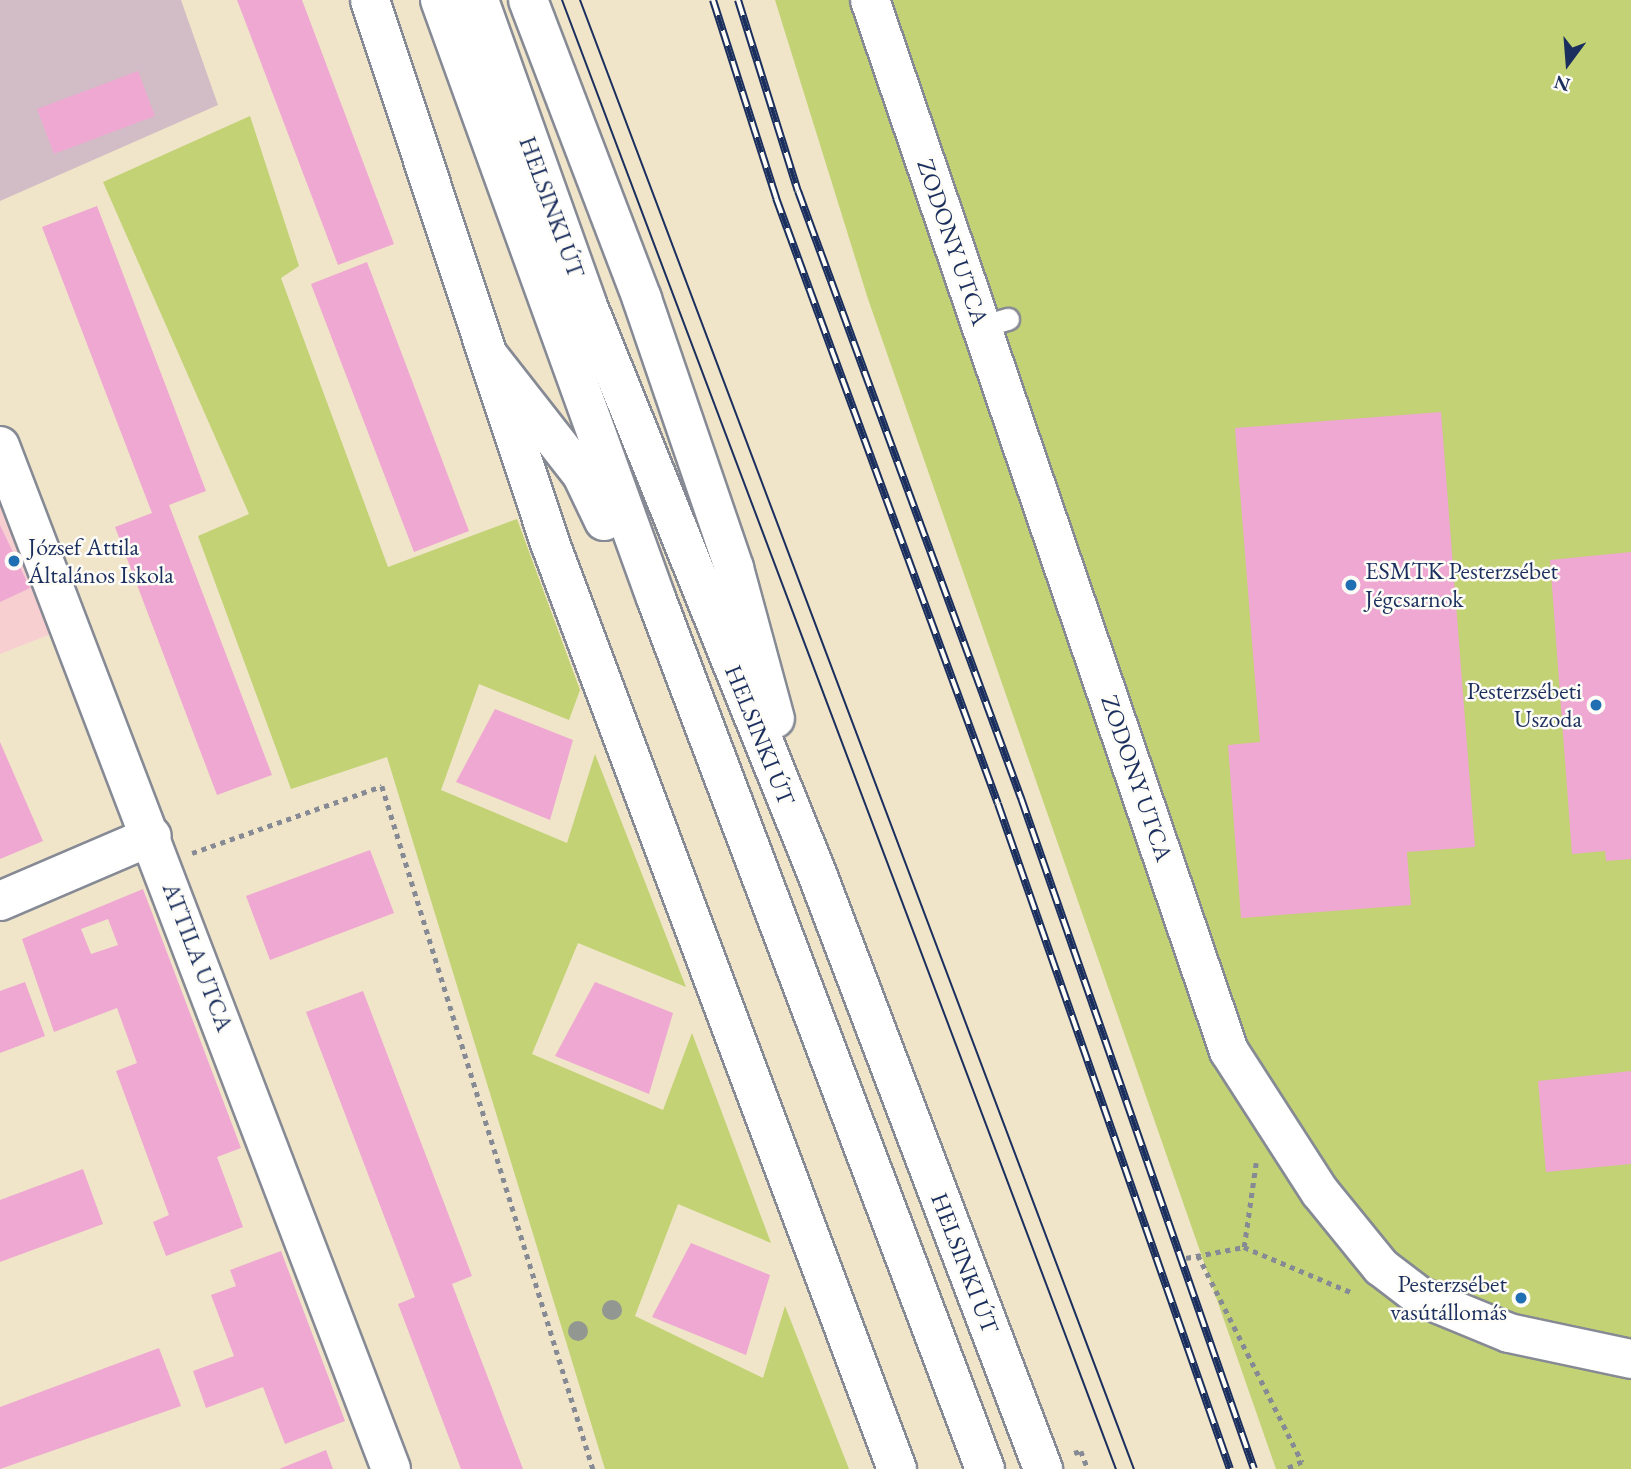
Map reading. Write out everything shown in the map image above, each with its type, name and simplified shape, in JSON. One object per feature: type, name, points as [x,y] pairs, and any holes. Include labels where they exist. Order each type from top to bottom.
[{"type":"street","points":[[370,0],[550,543],[897,1469]]},
{"type":"street","name":"HELSINKI ÚT","points":[[440,0],[569,310],[816,871],[1043,1469]]},
{"type":"street","name":"HELSINKI ÚT","points":[[479,0],[656,598],[985,1469]]},
{"type":"street","points":[[528,0],[642,299],[734,568],[816,871]]},
{"type":"street","name":"ZODONY UTCA","points":[[870,0],[995,323],[1229,1051],[1283,1137],[1381,1267],[1419,1296],[1509,1334],[1631,1359]]},
{"type":"street","points":[[488,355],[582,475],[656,598]]},
{"type":"street","name":"ATTILA UTCA","points":[[0,446],[157,849],[391,1469]]},
{"type":"street","points":[[0,901],[157,849]]},
{"type":"path","points":[[157,849],[382,786],[593,1469]]},
{"type":"path","points":[[1186,1258],[1244,1247],[1257,1157],[1283,1137]]},
{"type":"path","points":[[1198,1255],[1302,1462],[1286,1469]]},
{"type":"shaded area","points":[[0,0],[181,0],[218,105],[0,201]]},
{"type":"shaded area","name":"József Attila Általános Iskola","points":[[0,490],[56,632],[0,654]]},
{"type":"green space","points":[[775,0],[1631,0],[1631,1469],[1276,1469],[868,299]]},
{"type":"green space","points":[[250,116],[299,266],[281,278],[388,567],[517,519],[580,690],[569,720],[479,684],[441,790],[567,843],[595,754],[686,987],[578,943],[532,1054],[663,1110],[692,1033],[771,1243],[678,1204],[635,1316],[763,1378],[785,1306],[849,1469],[605,1469],[387,757],[291,789],[198,536],[249,514],[103,182]]},
{"type":"building","points":[[237,0],[302,0],[394,244],[338,265]]},
{"type":"building","points":[[138,71],[155,116],[54,154],[37,109]]},
{"type":"building","points":[[97,206],[206,491],[169,505],[272,775],[217,795],[115,527],[152,513],[42,227]]},
{"type":"building","points":[[367,262],[469,531],[414,552],[311,284]]},
{"type":"building","name":"ESMTK Pesterzsébet Jégcsarnok","points":[[1441,412],[1475,847],[1407,852],[1411,905],[1241,918],[1228,745],[1260,742],[1235,428]]},
{"type":"building","points":[[0,525],[30,588],[0,602]]},
{"type":"building","name":"Pesterzsébeti Uszoda","points":[[1631,552],[1631,859],[1606,861],[1605,851],[1572,854],[1550,560]]},
{"type":"building","points":[[495,709],[573,740],[550,820],[456,782]]},
{"type":"building","points":[[0,742],[43,841],[0,859]]},
{"type":"building","points":[[370,850],[394,913],[270,960],[246,896]]},
{"type":"building","points":[[143,889],[241,1148],[217,1157],[243,1227],[166,1256],[153,1222],[169,1215],[116,1071],[137,1063],[117,1008],[54,1032],[22,939]],"holes":[[[108,919],[118,945],[91,954],[81,929]]]},
{"type":"building","points":[[25,982],[45,1036],[0,1053],[0,991]]},
{"type":"building","points":[[595,982],[673,1013],[649,1094],[555,1056]]},
{"type":"building","points":[[363,991],[472,1276],[452,1284],[523,1469],[461,1469],[398,1304],[415,1297],[306,1012]]},
{"type":"building","points":[[1631,1071],[1631,1164],[1546,1172],[1538,1081]]},
{"type":"building","points":[[83,1169],[103,1224],[0,1262],[0,1200]]},
{"type":"building","points":[[691,1243],[770,1275],[746,1355],[652,1317]]},
{"type":"building","points":[[281,1251],[345,1421],[285,1444],[263,1387],[206,1408],[193,1371],[234,1356],[211,1295],[236,1286],[230,1270]]},
{"type":"building","points":[[159,1348],[181,1406],[0,1469],[0,1407]]},
{"type":"building","points":[[326,1450],[333,1469],[279,1469]]},
{"type":"tram line","points":[[562,0],[1116,1469]]},
{"type":"tram line","points":[[580,0],[1134,1469]]},
{"type":"railway","points":[[713,0],[776,198],[998,804],[1230,1469]]},
{"type":"railway","points":[[738,0],[798,191],[1021,798],[1254,1469]]},
{"type":"place","name":"József Attila Általános Iskola","points":[[14,561]]},
{"type":"place","name":"ESMTK Pesterzsébet Jégcsarnok","points":[[1351,585]]},
{"type":"place","name":"Pesterzsébeti Uszoda","points":[[1596,705]]},
{"type":"place","name":"Pesterzsébet vasútállomás","points":[[1521,1298]]}]
